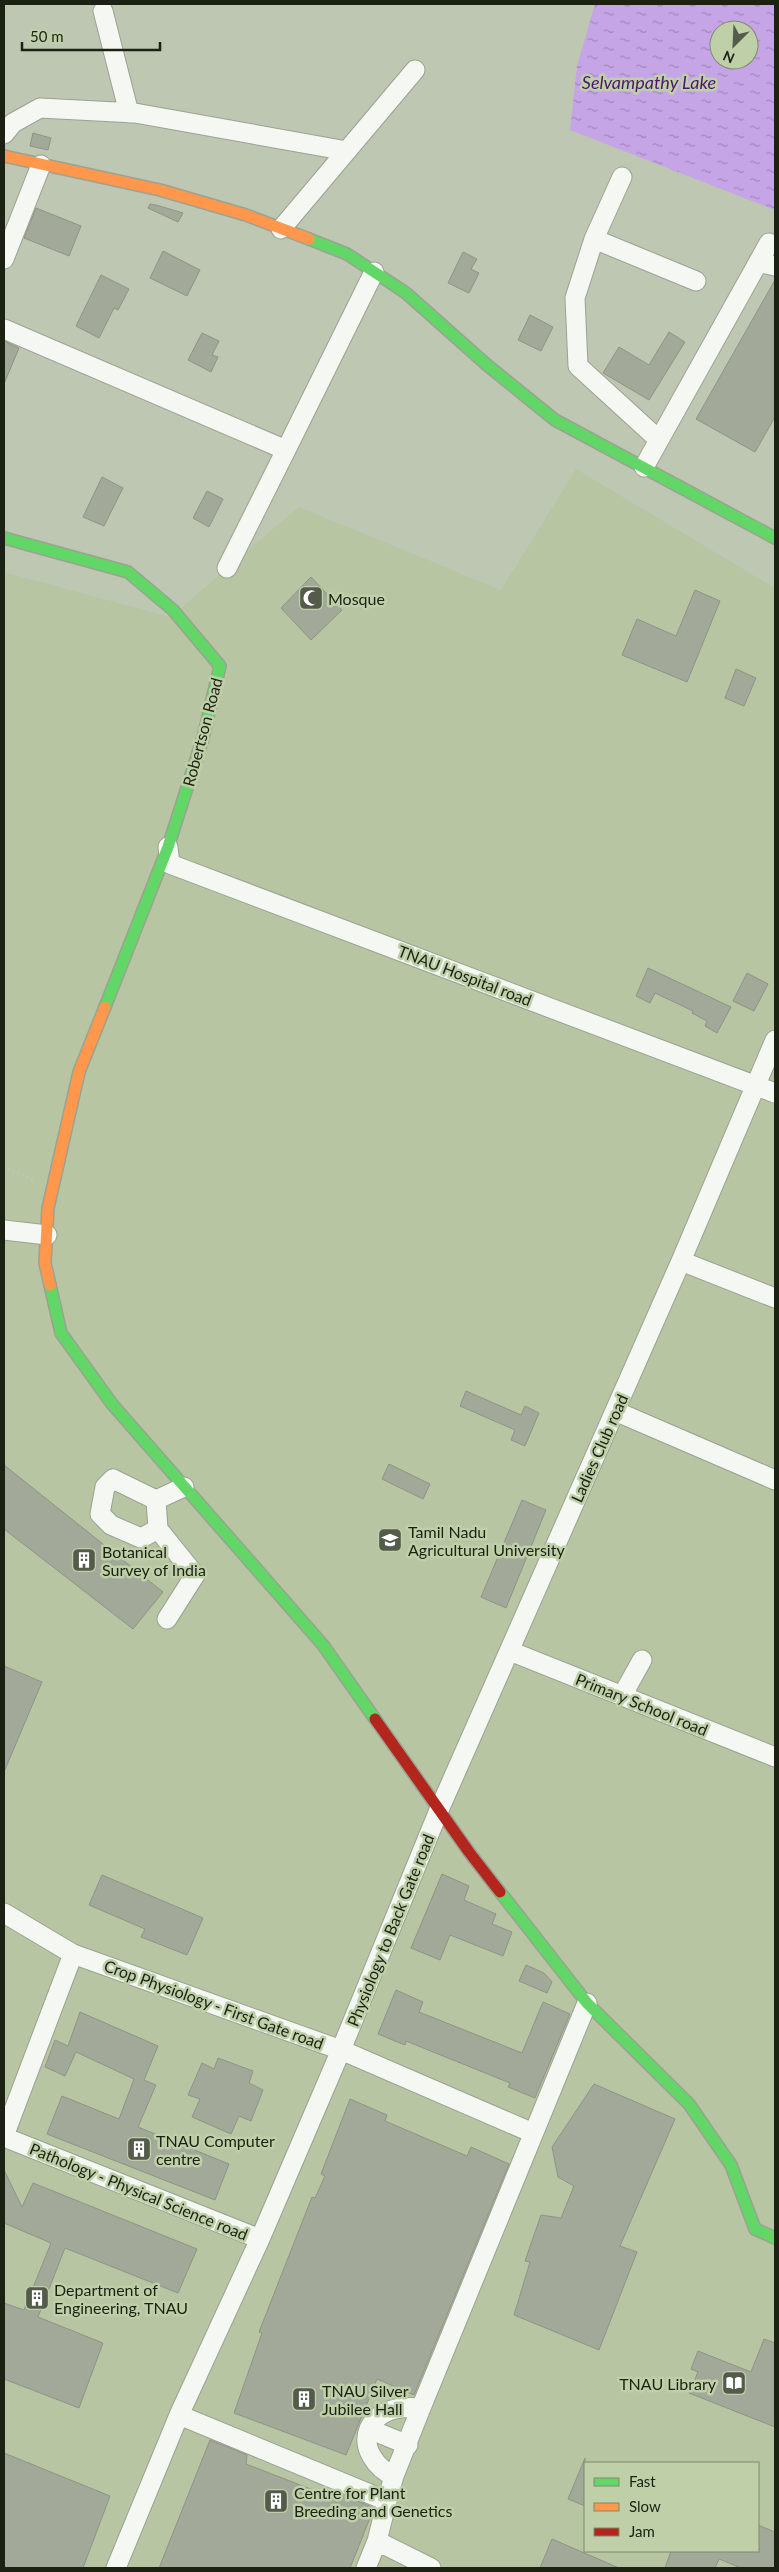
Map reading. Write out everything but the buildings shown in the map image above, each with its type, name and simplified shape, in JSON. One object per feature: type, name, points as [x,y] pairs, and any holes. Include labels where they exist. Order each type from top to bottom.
[{"type":"street","points":[[103,11],[129,113]]},
{"type":"street","points":[[281,229],[415,70]]},
{"type":"street","points":[[4,134],[13,123],[40,108],[129,113],[347,151]]},
{"type":"street","points":[[4,156],[160,190],[246,215],[347,254],[406,293],[487,365],[555,420],[775,538]]},
{"type":"street","points":[[4,259],[41,165]]},
{"type":"street","points":[[622,177],[594,239],[575,298],[578,366],[659,440]]},
{"type":"street","points":[[594,239],[696,282]]},
{"type":"street","points":[[644,467],[767,264],[769,243]]},
{"type":"street","points":[[228,568],[374,272]]},
{"type":"street","points":[[4,329],[286,450]]},
{"type":"street","name":"Robertson Road","points":[[4,538],[128,572],[173,610],[220,666],[204,738],[168,846]]},
{"type":"street","points":[[168,846],[79,1072],[48,1208],[45,1263],[61,1333],[112,1404],[323,1645],[439,1810],[587,2003],[689,2104],[731,2165],[755,2229],[775,2238]]},
{"type":"street","name":"TNAU Hospital road","points":[[168,846],[170,864],[775,1093]]},
{"type":"street","name":"Ladies Club road","points":[[439,1810],[681,1261],[775,1040]]},
{"type":"street","points":[[4,1230],[46,1235]]},
{"type":"street","points":[[681,1261],[775,1298]]},
{"type":"street","points":[[615,1411],[775,1480]]},
{"type":"street","points":[[156,1500],[113,1479],[105,1487],[100,1514],[111,1525],[141,1538],[158,1529]]},
{"type":"street","points":[[156,1500],[184,1487]]},
{"type":"street","points":[[156,1500],[158,1529],[195,1575],[167,1619]]},
{"type":"street","name":"Primary School road","points":[[510,1651],[775,1757]]},
{"type":"street","points":[[622,1696],[642,1660]]},
{"type":"street","name":"Physiology to Back Gate road","points":[[260,2239],[342,2050],[439,1810]]},
{"type":"street","name":"Crop Physiology - First Gate road","points":[[4,1913],[73,1954],[342,2050],[533,2133]]},
{"type":"street","points":[[4,2137],[73,1954]]},
{"type":"street","points":[[366,2568],[377,2541],[394,2476],[587,2003]]},
{"type":"street","name":"Pathology - Physical Science road","points":[[4,2137],[260,2239],[179,2415],[116,2568]]},
{"type":"street","points":[[394,2476],[378,2467],[367,2442],[369,2429],[378,2417],[388,2410],[406,2407],[421,2408]]},
{"type":"street","points":[[179,2415],[387,2501]]},
{"type":"street","points":[[369,2429],[408,2445]]},
{"type":"street","points":[[377,2541],[431,2568]]},
{"type":"path","points":[[4,1166],[53,1188]]},
{"type":"shaded area","name":"Tamil Nadu Agricultural University","points":[[576,469],[775,588],[775,2568],[4,2568],[4,572],[170,617],[299,507],[501,590]]},
{"type":"water","name":"Selvampathy Lake","points":[[595,4],[775,4],[775,210],[570,130],[577,66]]},
{"type":"traffic: fast","points":[[309,239],[347,254],[406,293],[487,365],[555,420],[775,538]]},
{"type":"traffic: fast","points":[[4,538],[128,572],[173,610],[220,666],[203,738],[168,847],[105,1007]]},
{"type":"traffic: fast","points":[[50,1285],[61,1333],[112,1404],[323,1645],[375,1719]]},
{"type":"traffic: fast","points":[[500,1892],[587,2003],[689,2104],[731,2165],[755,2229],[775,2238]]},
{"type":"traffic: slow","points":[[4,156],[160,190],[246,215],[309,239]]},
{"type":"traffic: slow","points":[[50,1285],[45,1263],[48,1208],[79,1072],[105,1007]]},
{"type":"traffic: jam","points":[[375,1719],[469,1852],[500,1892]]},
{"type":"place","name":"Mosque","points":[[311,598]]},
{"type":"place","name":"Tamil Nadu Agricultural University","points":[[390,1540]]},
{"type":"place","name":"Botanical Survey of India","points":[[84,1560]]},
{"type":"place","name":"TNAU Computer centre","points":[[139,2149]]},
{"type":"place","name":"Department of Engineering, TNAU","points":[[37,2298]]},
{"type":"place","name":"TNAU Library","points":[[734,2383]]},
{"type":"place","name":"TNAU Silver Jubilee Hall","points":[[304,2399]]},
{"type":"place","name":"Centre for Plant Breeding and Genetics","points":[[276,2501]]}]
